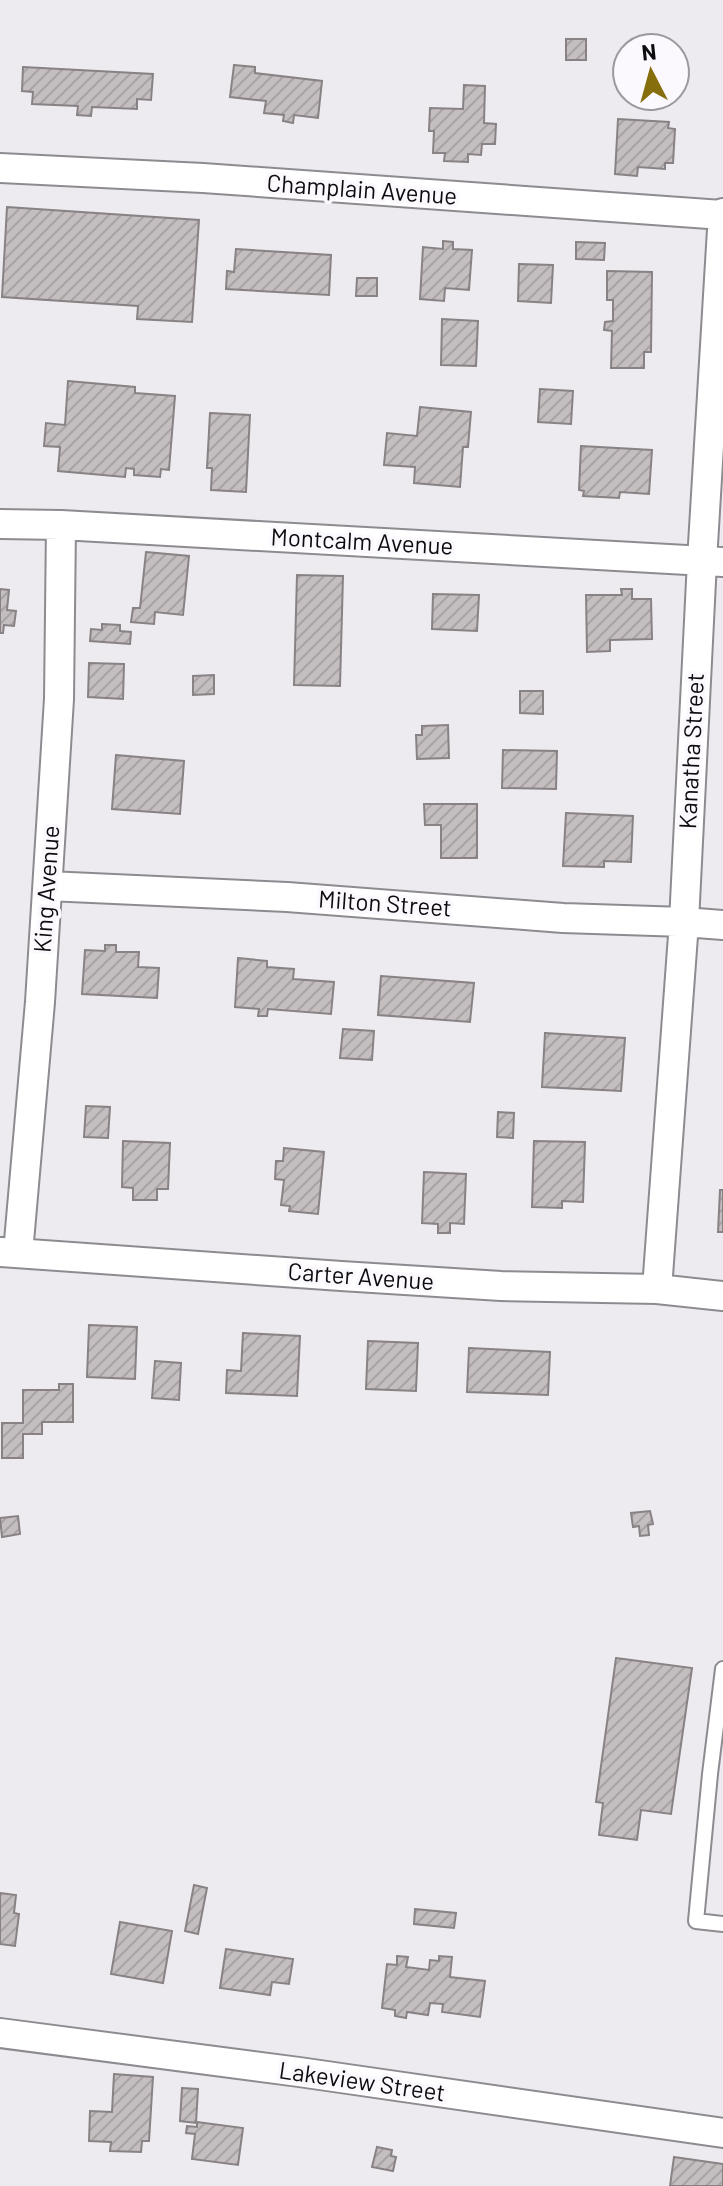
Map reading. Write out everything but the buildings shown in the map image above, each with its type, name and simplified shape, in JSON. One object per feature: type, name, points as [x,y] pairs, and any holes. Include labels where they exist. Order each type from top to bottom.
[{"type":"street","name":"Champlain Avenue","points":[[0,168],[219,179],[723,215]]},
{"type":"street","name":"Kanatha Street","points":[[657,1289],[712,562],[723,215]]},
{"type":"street","name":"Montcalm Avenue","points":[[0,524],[712,562]]},
{"type":"street","name":"King Avenue","points":[[9,1252],[39,1017],[59,699],[61,525]]},
{"type":"street","name":"Milton Street","points":[[48,886],[287,897],[563,918],[723,925]]},
{"type":"street","name":"Carter Avenue","points":[[9,1252],[501,1286],[657,1289],[723,1296]]},
{"type":"street","name":"Lakeview Street","points":[[0,2033],[723,2133]]},
{"type":"lane","points":[[723,1669],[696,1921],[723,1924]]}]
